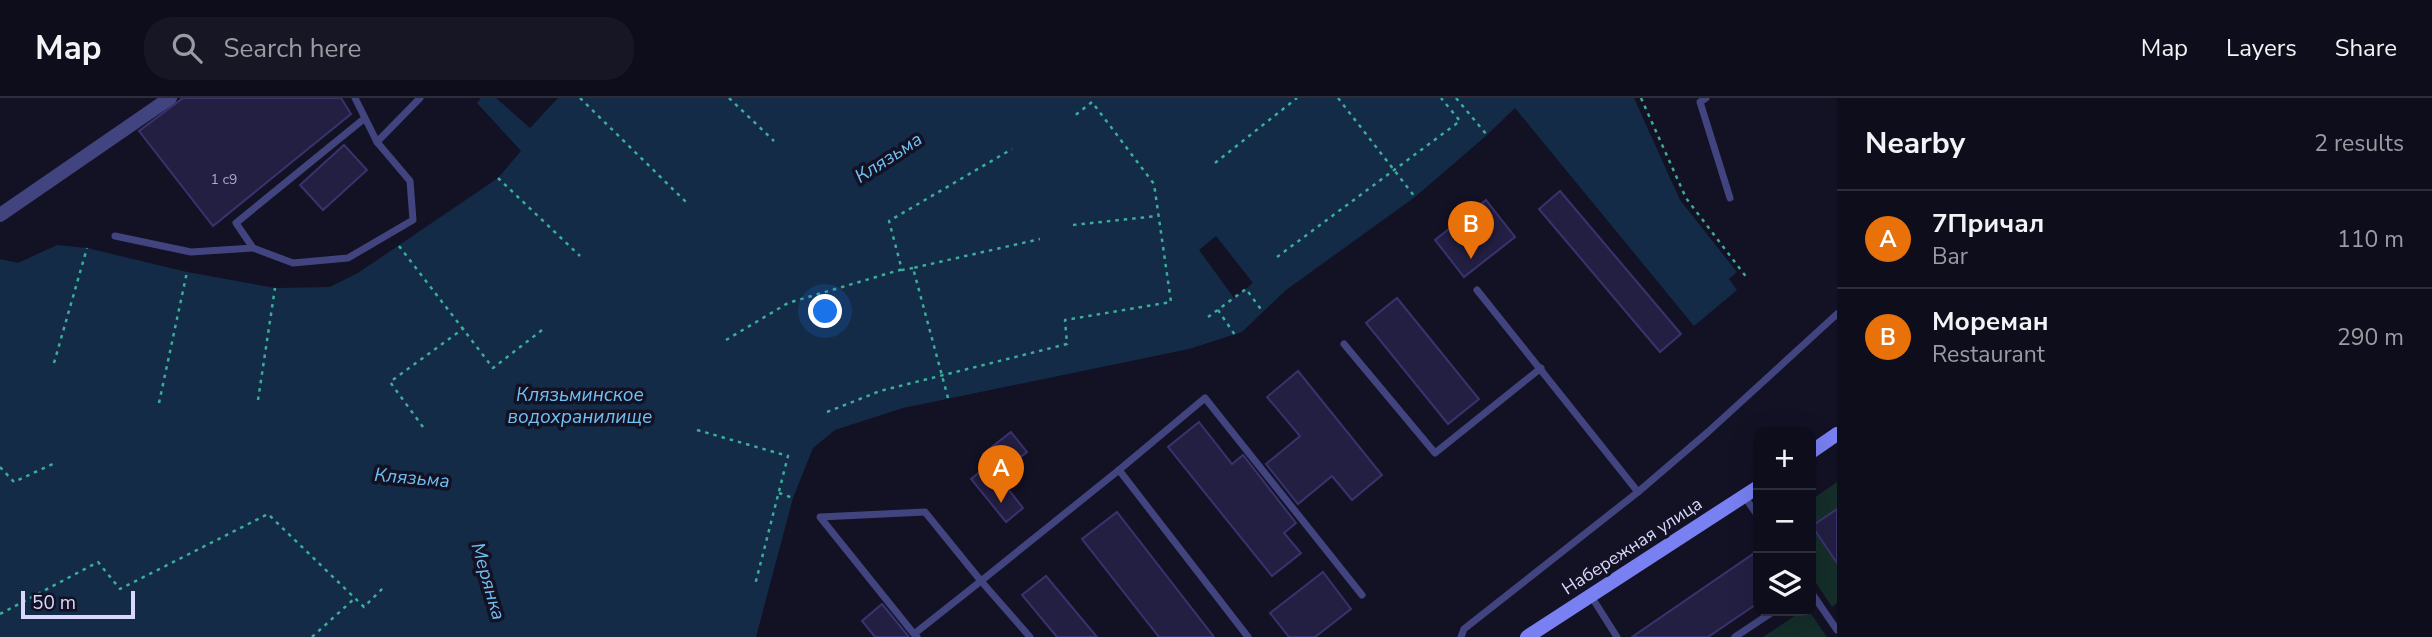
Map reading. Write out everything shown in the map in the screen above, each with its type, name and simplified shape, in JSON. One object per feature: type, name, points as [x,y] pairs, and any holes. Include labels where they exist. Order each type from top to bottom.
[{"type":"street","points":[[0,215],[170,98]]},
{"type":"street","points":[[1816,449],[1837,434]]},
{"type":"street","name":"Набережная улица","points":[[1527,637],[1753,490]]},
{"type":"lane","points":[[115,236],[191,252],[253,248],[293,262],[348,258],[413,220],[410,181],[377,142],[355,98]]},
{"type":"lane","points":[[377,142],[419,98]]},
{"type":"lane","points":[[1706,98],[1700,102],[1730,198]]},
{"type":"lane","points":[[253,248],[236,223],[365,118]]},
{"type":"lane","points":[[1477,290],[1638,492]]},
{"type":"lane","points":[[1461,637],[1464,629],[1638,492],[1708,432],[1837,314]]},
{"type":"lane","points":[[1344,344],[1435,453],[1541,368]]},
{"type":"lane","points":[[1030,637],[981,581],[926,512],[820,517],[916,635],[981,581],[1119,470],[1205,398],[1362,596]]},
{"type":"lane","points":[[1119,470],[1248,637]]},
{"type":"lane","points":[[1744,496],[1753,509]]},
{"type":"lane","points":[[1591,596],[1617,637]]},
{"type":"lane","points":[[1816,599],[1837,629]]},
{"type":"lane","points":[[1735,637],[1766,616]]},
{"type":"path","points":[[580,98],[687,203]]},
{"type":"path","points":[[729,98],[774,141]]},
{"type":"path","points":[[1215,163],[1297,98]]},
{"type":"path","points":[[1338,98],[1415,197]]},
{"type":"path","points":[[1278,257],[1460,121],[1441,98]]},
{"type":"path","points":[[1456,98],[1487,135]]},
{"type":"path","points":[[1641,98],[1686,198],[1748,278]]},
{"type":"path","points":[[827,412],[880,391],[1067,344],[1065,320],[1171,302],[1154,184],[1092,102],[1073,117]]},
{"type":"path","points":[[902,270],[889,222],[1012,149]]},
{"type":"path","points":[[498,178],[580,256]]},
{"type":"path","points":[[1073,225],[1158,216]]},
{"type":"path","points":[[726,340],[788,303],[902,270],[1040,239]]},
{"type":"path","points":[[399,246],[493,368],[542,330]]},
{"type":"path","points":[[54,363],[87,248]]},
{"type":"path","points":[[913,268],[948,398]]},
{"type":"path","points":[[159,403],[187,272]]},
{"type":"path","points":[[258,400],[275,288]]},
{"type":"path","points":[[1208,317],[1246,289],[1263,312]]},
{"type":"path","points":[[1218,310],[1236,335]]},
{"type":"path","points":[[423,427],[390,382],[464,328]]},
{"type":"path","points":[[697,430],[788,456],[755,585]]},
{"type":"path","points":[[0,467],[14,482],[57,462]]},
{"type":"path","points":[[779,493],[793,498]]},
{"type":"path","points":[[0,614],[98,562],[120,589],[268,514],[364,607],[384,587]]},
{"type":"path","points":[[312,637],[355,598]]},
{"type":"green space","points":[[1837,482],[1837,603],[1832,607],[1816,583],[1816,497]]},
{"type":"green space","points":[[1794,616],[1812,616],[1827,637],[1763,637]]},
{"type":"water","name":"Клязьминское водохранилище","points":[[481,98],[496,98],[530,128],[558,98],[1634,98],[1680,200],[1737,272],[1729,279],[1737,290],[1694,326],[1515,108],[1415,197],[1286,290],[1242,332],[1189,349],[903,408],[835,430],[813,448],[793,498],[756,637],[0,637],[0,259],[18,263],[57,245],[87,248],[187,272],[275,288],[330,287],[358,273],[498,178],[521,151],[477,103]]},
{"type":"pier","points":[[1216,236],[1253,283],[1234,298],[1199,250]]},
{"type":"building","points":[[183,98],[341,98],[351,114],[213,226],[139,131]]},
{"type":"building","points":[[344,145],[367,170],[323,210],[300,185]]},
{"type":"building","points":[[1560,191],[1681,334],[1660,352],[1539,209]]},
{"type":"building","points":[[1486,200],[1515,237],[1464,277],[1435,240]]},
{"type":"building","points":[[1397,298],[1479,399],[1448,424],[1366,323]]},
{"type":"building","points":[[1298,371],[1382,475],[1352,500],[1332,476],[1298,504],[1266,464],[1300,436],[1267,397]]},
{"type":"building","points":[[1199,422],[1232,464],[1243,455],[1296,523],[1284,533],[1301,553],[1272,576],[1168,447]]},
{"type":"building","points":[[1011,432],[1027,452],[997,475],[1023,508],[1006,522],[971,479],[991,463],[983,454]]},
{"type":"building","points":[[1837,509],[1837,563],[1816,532],[1816,523]]},
{"type":"building","points":[[1117,512],[1214,637],[1159,637],[1082,539]]},
{"type":"building","points":[[1753,554],[1753,606],[1708,637],[1632,637]]},
{"type":"building","points":[[1323,572],[1351,609],[1315,637],[1289,637],[1270,613]]},
{"type":"building","points":[[1046,576],[1097,637],[1057,637],[1022,595]]},
{"type":"building","points":[[882,604],[909,637],[875,637],[862,621]]},
{"type":"place","name":"Мореман","points":[[1471,259]]},
{"type":"place","name":"7Причал","points":[[1001,503]]},
{"type":"water label","name":"Клязьма","points":[[888,157]]},
{"type":"water label","name":"Клязьма","points":[[412,477]]},
{"type":"water label","name":"Мерянка","points":[[489,581]]}]
